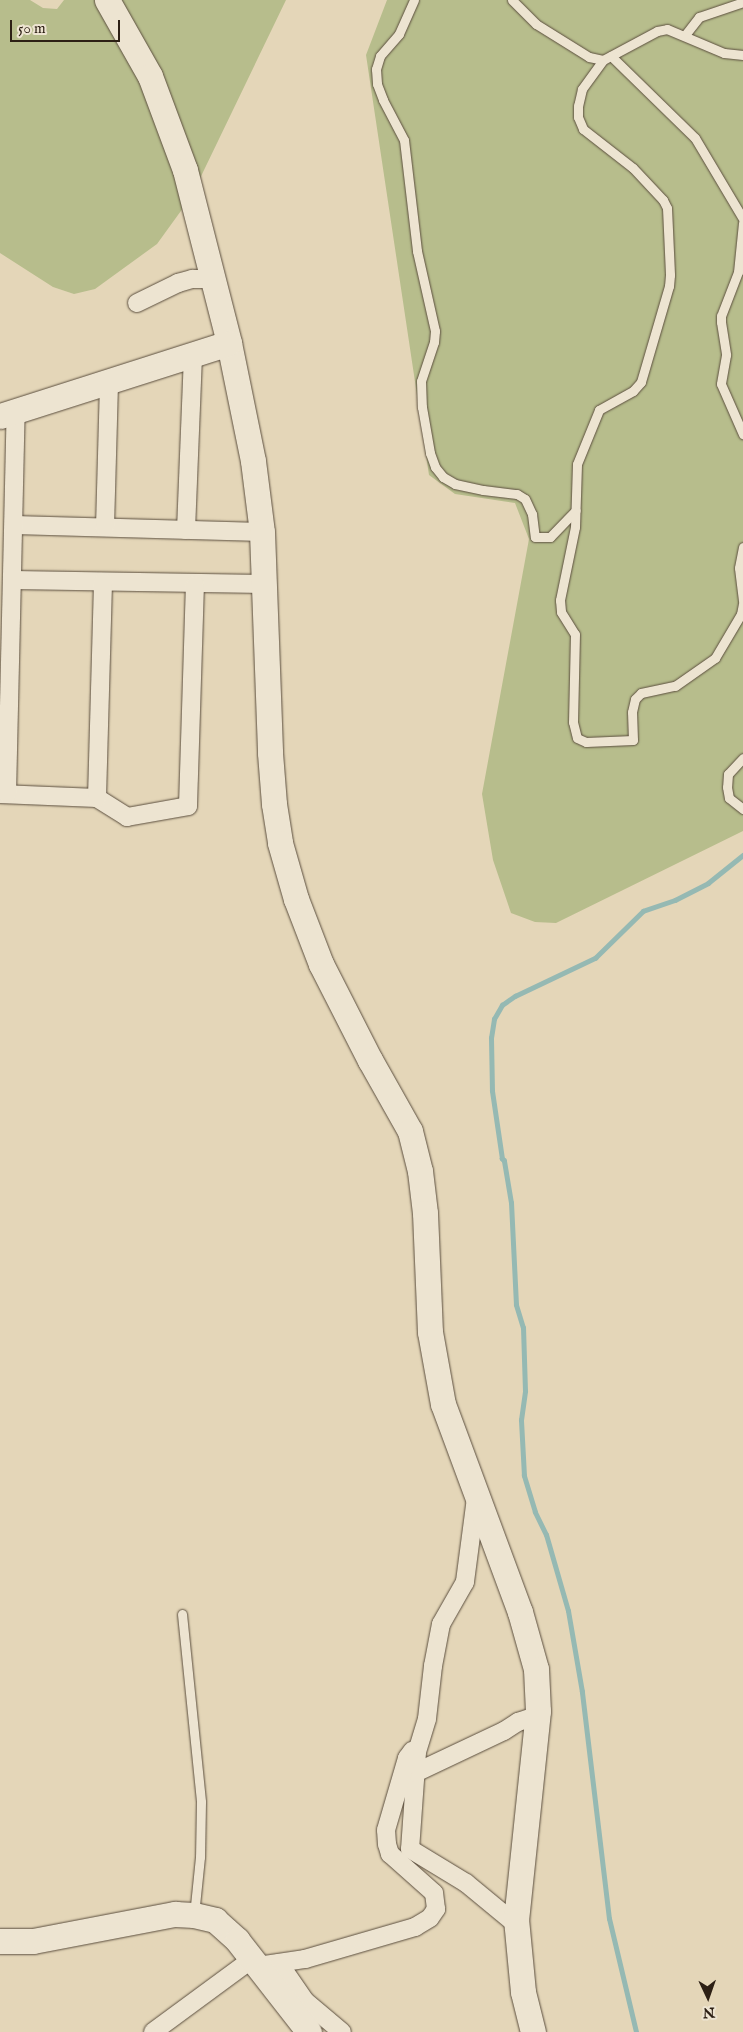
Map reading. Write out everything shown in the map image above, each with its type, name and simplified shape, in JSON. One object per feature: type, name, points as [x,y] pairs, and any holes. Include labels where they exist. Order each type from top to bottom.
[{"type":"street","points":[[107,0],[150,76],[182,161],[229,343],[253,461],[262,532],[271,762],[274,804],[280,843],[296,898],[321,964],[370,1060],[410,1131],[420,1171],[425,1213],[430,1332],[443,1404],[531,1646],[536,1669],[538,1715],[517,1925],[523,1992],[533,2032]]},
{"type":"street","points":[[137,303],[178,283],[192,279],[213,279]]},
{"type":"street","points":[[195,585],[188,806],[127,817],[96,798],[4,794],[6,631],[13,580],[14,525],[7,488],[8,414],[229,343]]},
{"type":"street","points":[[186,530],[193,355]]},
{"type":"street","points":[[105,527],[109,382]]},
{"type":"street","points":[[14,525],[262,532]]},
{"type":"street","points":[[13,580],[195,585],[264,584]]},
{"type":"street","points":[[96,798],[104,582]]},
{"type":"street","points":[[476,1498],[464,1582],[441,1624],[433,1666],[427,1719],[416,1752],[410,1849],[466,1883],[517,1925]]},
{"type":"street","points":[[415,1773],[488,1739],[518,1722],[538,1715]]},
{"type":"street","points":[[153,2032],[263,1963],[305,1959],[415,1928],[430,1918],[436,1909],[434,1893],[390,1854],[386,1830],[407,1758],[423,1734]]},
{"type":"street","points":[[0,1941],[33,1941],[149,1917],[175,1914],[194,1915],[215,1920],[342,2032]]},
{"type":"street","points":[[263,1963],[308,2032]]},
{"type":"lane","points":[[414,0],[399,34],[380,56],[376,69],[377,84],[383,100],[404,140],[417,252],[434,325],[434,342],[421,381],[422,407],[430,453],[435,467],[443,477],[455,484],[517,494],[525,499],[532,514],[535,537],[550,537],[576,510]]},
{"type":"lane","points":[[512,0],[536,24],[567,45],[589,57],[607,58],[695,138],[743,218]]},
{"type":"lane","points":[[685,35],[699,18],[743,2]]},
{"type":"lane","points":[[743,55],[724,53],[667,29],[657,32],[607,58],[582,89],[578,106],[578,117],[583,129],[633,168],[663,200],[667,208],[670,275],[669,286],[641,382],[632,391],[599,410],[577,464],[575,527],[560,600],[561,612],[575,634],[573,722],[577,738],[586,742],[633,740],[632,712],[635,699],[641,694],[675,686],[715,658],[740,614],[743,603],[738,568],[743,547]]},
{"type":"lane","points":[[743,223],[738,272],[720,322],[726,355],[721,384],[743,434]]},
{"type":"lane","points":[[743,758],[728,774],[727,787],[729,798],[743,809]]},
{"type":"lane","points":[[182,1614],[201,1802],[200,1857],[194,1915]]},
{"type":"green space","points":[[0,0],[30,0],[43,8],[57,9],[64,0],[286,0],[191,197],[157,244],[95,289],[74,294],[53,287],[0,253]]},
{"type":"green space","points":[[387,0],[743,0],[743,831],[556,923],[535,922],[511,913],[493,860],[482,794],[529,539],[515,503],[455,494],[429,475],[366,55]]},
{"type":"waterway","points":[[636,2032],[609,1919],[582,1692],[568,1611],[546,1535],[535,1512],[524,1476],[521,1420],[525,1391],[523,1328],[516,1305],[511,1203],[504,1161],[502,1159],[492,1091],[491,1038],[494,1019],[502,1005],[515,996],[595,958],[643,911],[675,900],[708,883],[743,855]]}]
